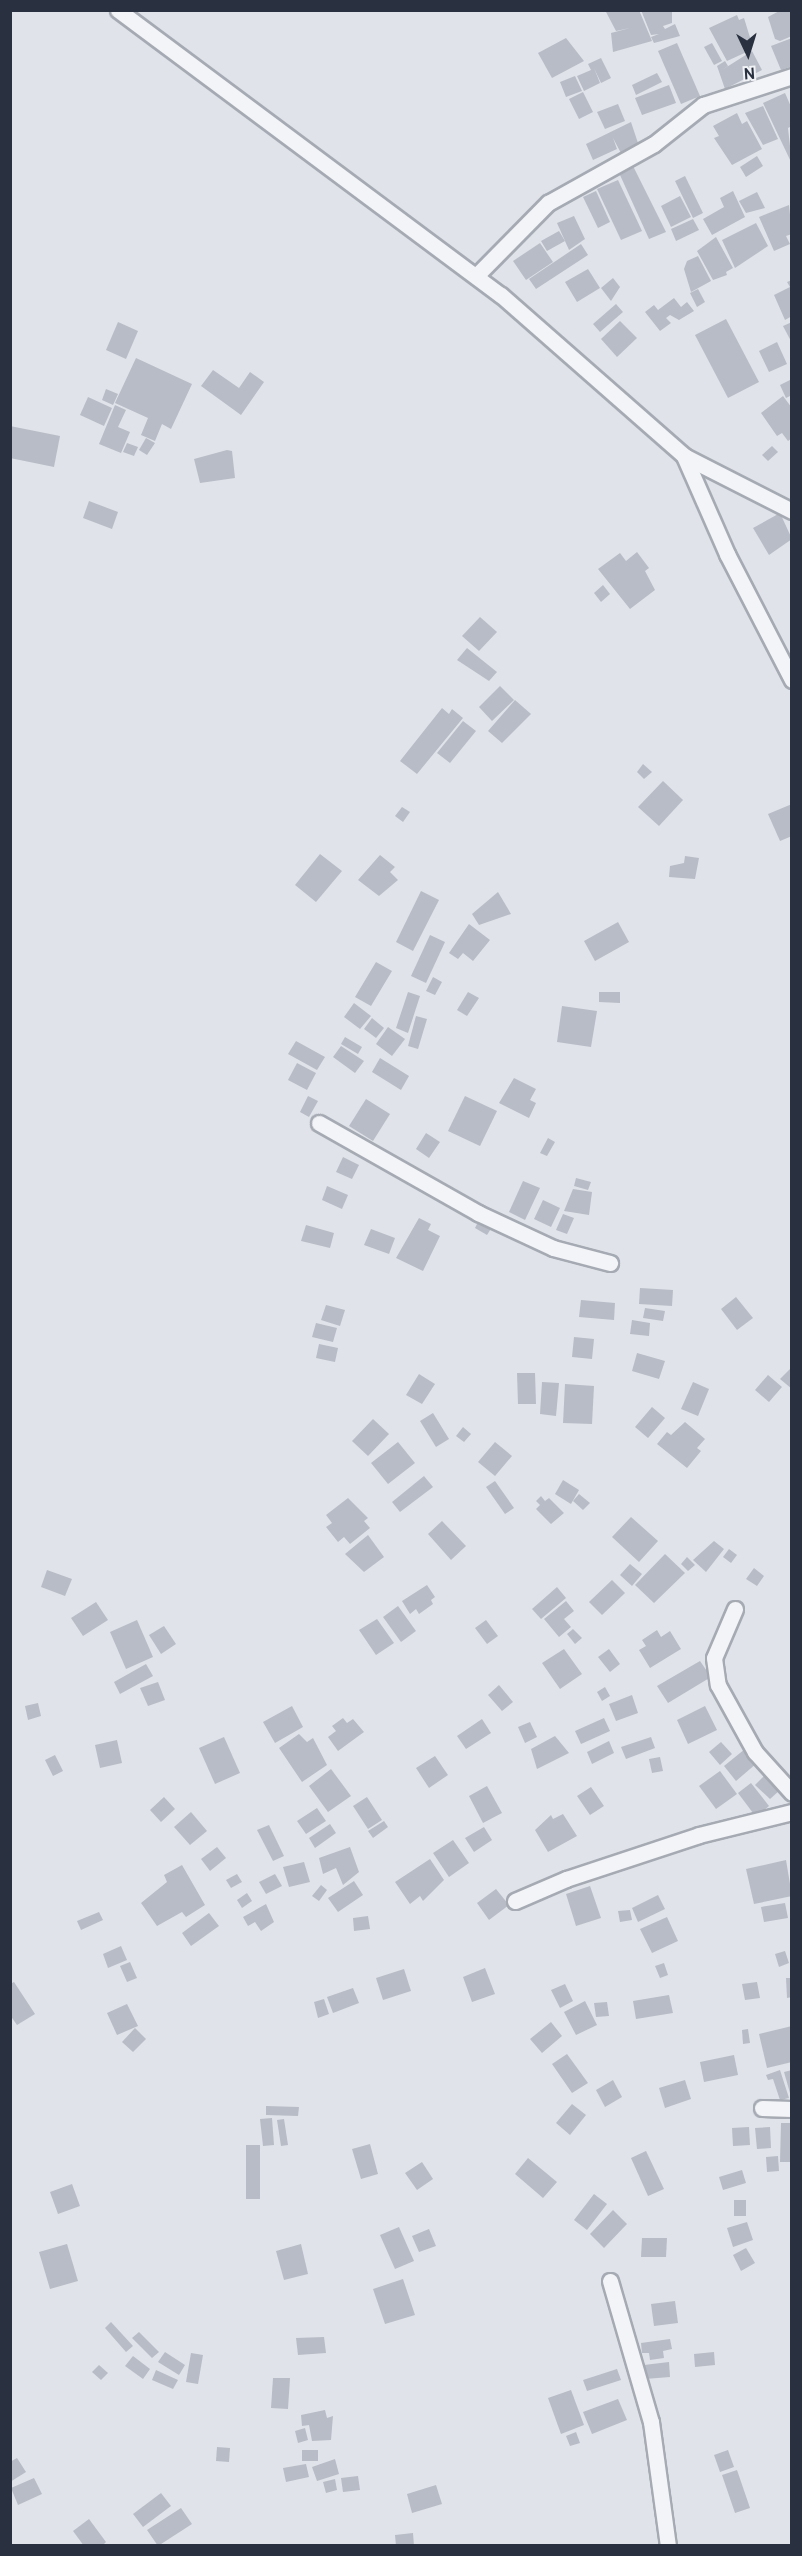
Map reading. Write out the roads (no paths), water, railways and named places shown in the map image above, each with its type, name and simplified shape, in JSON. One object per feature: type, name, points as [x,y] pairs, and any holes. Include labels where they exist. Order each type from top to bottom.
[{"type":"street","points":[[118,10],[477,276],[684,456],[792,511]]},
{"type":"street","points":[[477,276],[548,203],[654,144],[703,105],[792,76]]},
{"type":"street","points":[[684,456],[727,554],[792,680]]},
{"type":"street","points":[[319,1123],[478,1213],[553,1248],[610,1263]]},
{"type":"street","points":[[735,1609],[714,1658],[718,1685],[755,1752],[792,1793]]},
{"type":"street","points":[[515,1901],[566,1879],[699,1835],[792,1812]]},
{"type":"street","points":[[762,2108],[792,2109]]},
{"type":"street","points":[[610,2281],[651,2422],[668,2546]]}]
